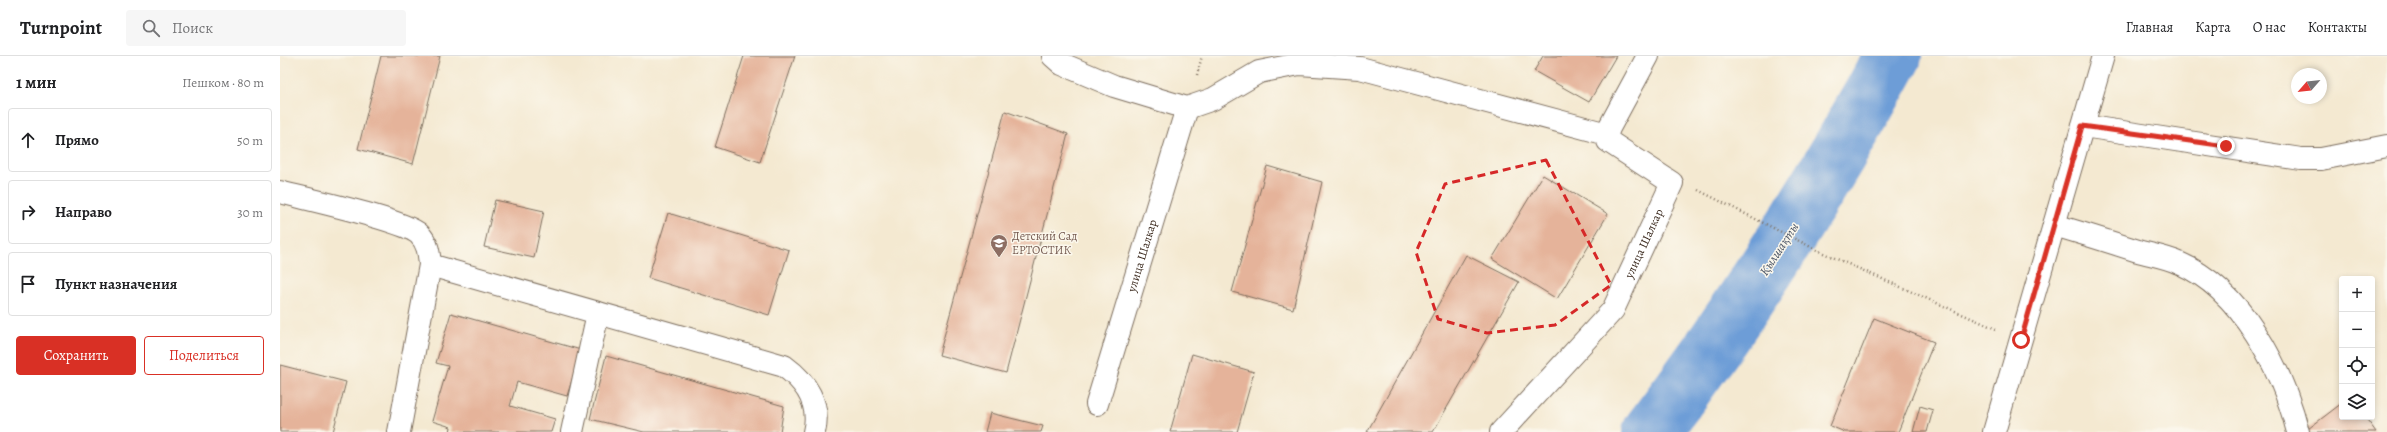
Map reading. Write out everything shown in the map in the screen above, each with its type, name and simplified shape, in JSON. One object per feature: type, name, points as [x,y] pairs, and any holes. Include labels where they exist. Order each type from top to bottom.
[{"type":"street","points":[[1052,56],[1062,64],[1114,86],[1187,108],[1212,100],[1259,72],[1299,64],[1361,62],[1607,134],[1648,56]]},
{"type":"street","points":[[1994,432],[2103,56]]},
{"type":"street","name":"улица Шалкар","points":[[1097,404],[1187,108]]},
{"type":"street","points":[[2082,126],[2301,158],[2320,159],[2387,146]]},
{"type":"street","name":"улица Шалкар","points":[[1501,432],[1613,310],[1672,183],[1608,141],[1607,134]]},
{"type":"street","points":[[280,192],[409,227],[425,243],[430,253],[430,265],[399,432]]},
{"type":"street","points":[[2054,225],[2179,263],[2200,275],[2237,308],[2255,332],[2276,369],[2292,408],[2298,432]]},
{"type":"street","points":[[430,265],[784,366],[798,377],[815,405],[816,421],[814,432]]},
{"type":"street","points":[[572,432],[598,313]]},
{"type":"path","points":[[1699,190],[1821,252],[2021,340]]},
{"type":"highlighted area","points":[[1546,160],[1567,203],[1611,285],[1555,325],[1487,333],[1438,319],[1416,252],[1445,184]]},
{"type":"building","points":[[381,56],[440,56],[413,164],[358,149]]},
{"type":"building","points":[[744,56],[795,56],[760,162],[715,147]]},
{"type":"building","points":[[1543,56],[1616,56],[1589,102],[1534,71]]},
{"type":"building","points":[[1005,111],[1068,134],[1006,373],[939,355]]},
{"type":"building","points":[[1267,166],[1322,182],[1293,309],[1232,292]]},
{"type":"building","points":[[1543,175],[1608,214],[1557,299],[1492,259]]},
{"type":"building","points":[[495,200],[544,211],[534,258],[484,247]]},
{"type":"building","points":[[668,213],[789,250],[769,315],[648,278]]},
{"type":"building","points":[[1466,255],[1519,282],[1433,432],[1367,432]]},
{"type":"building","points":[[451,313],[581,350],[567,396],[517,382],[510,406],[555,419],[551,432],[450,432],[451,427],[432,421],[448,366],[436,363]]},
{"type":"building","points":[[1874,318],[1934,342],[1898,432],[1845,432],[1830,426]]},
{"type":"building","points":[[1192,354],[1254,372],[1237,432],[1170,432]]},
{"type":"building","points":[[606,356],[784,406],[780,432],[644,432],[590,419]]},
{"type":"building","points":[[280,365],[346,382],[333,432],[280,432]]},
{"type":"building","points":[[2339,405],[2339,420],[2367,420],[2376,432],[2304,432]]},
{"type":"building","points":[[1920,406],[1933,410],[1927,432],[1913,432]]},
{"type":"building","points":[[990,413],[1043,426],[1041,432],[985,432]]},
{"type":"waterway","name":"Қылшақты","points":[[1651,432],[1717,342],[1779,249],[1838,154],[1893,56]]},
{"type":"place","name":"Детский Сад ЕРТОСТИК","points":[[999,258]]},
{"type":"route","points":[[2021,340],[2082,126],[2226,146]]}]
